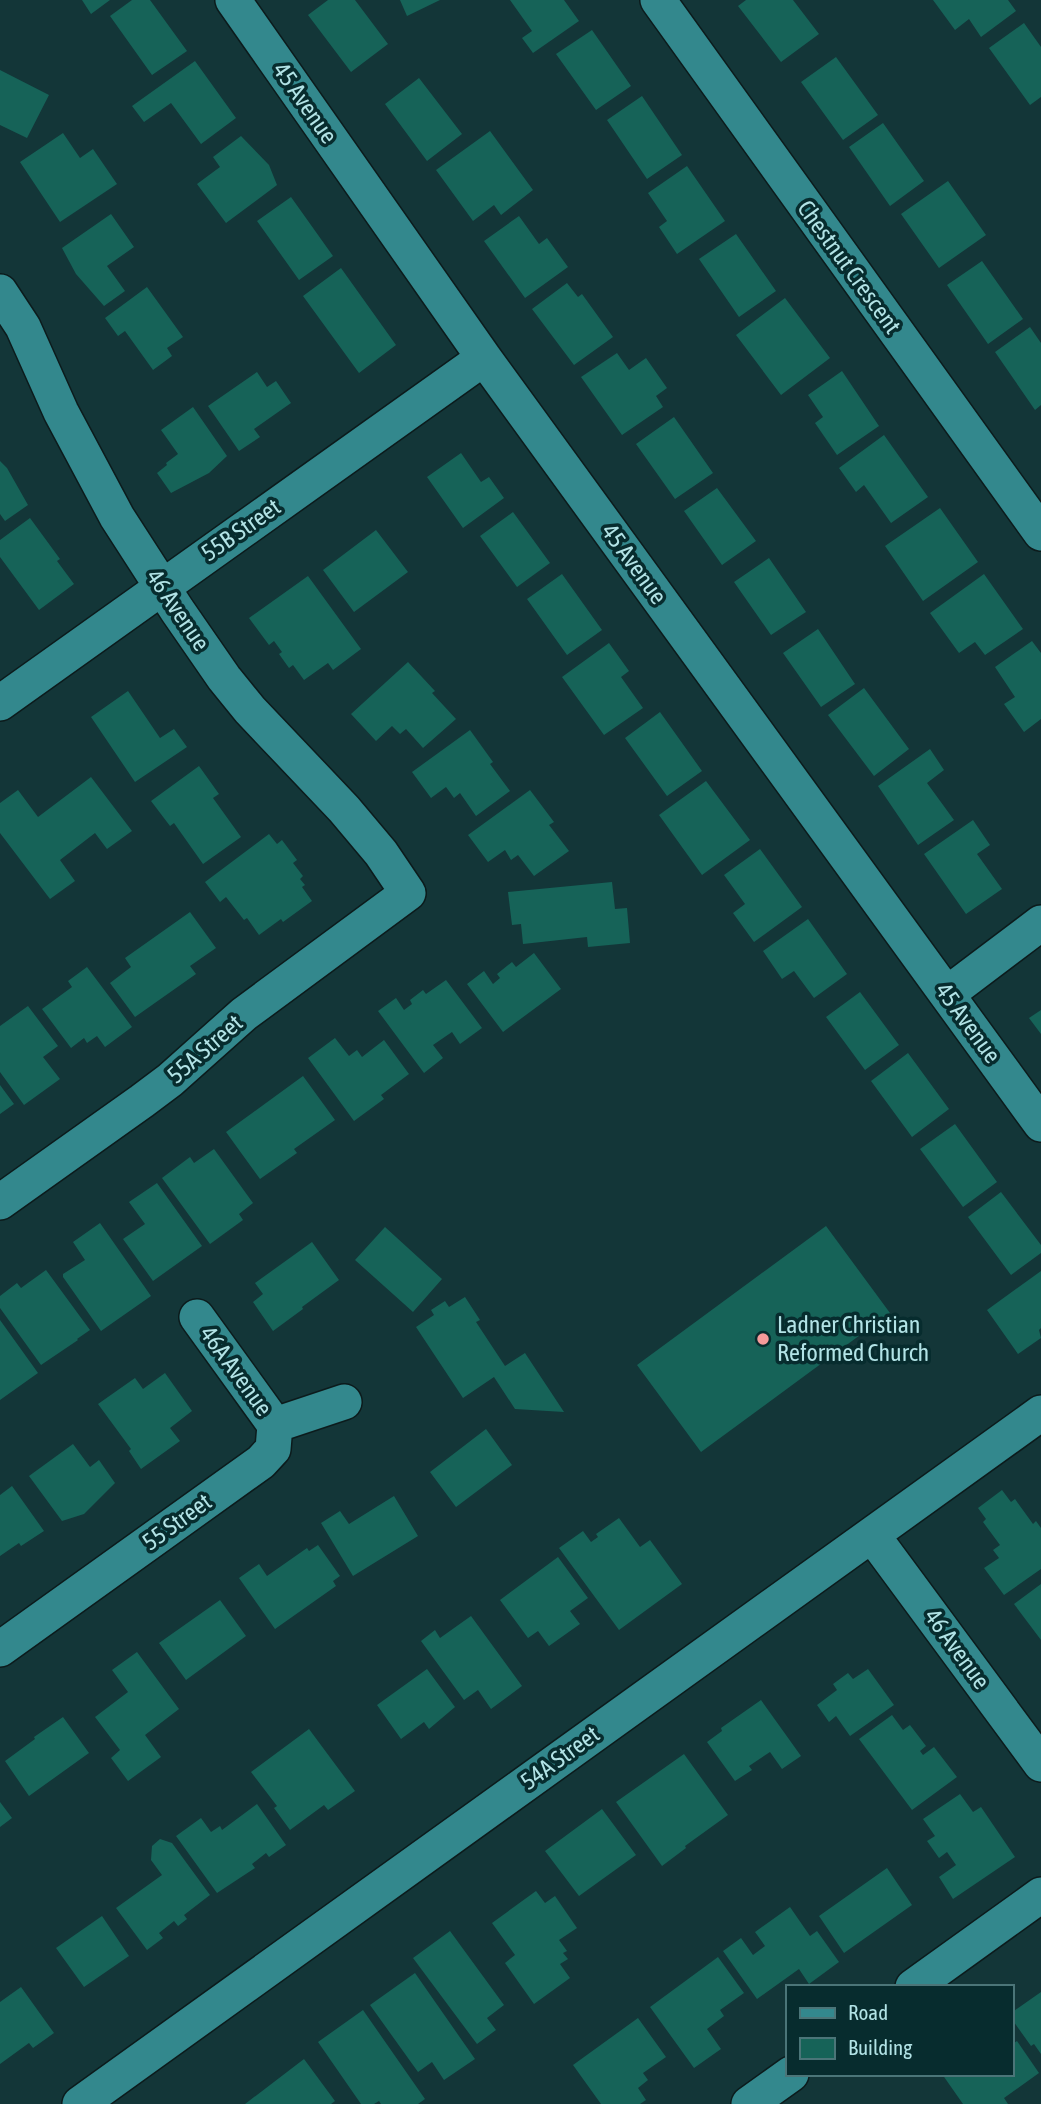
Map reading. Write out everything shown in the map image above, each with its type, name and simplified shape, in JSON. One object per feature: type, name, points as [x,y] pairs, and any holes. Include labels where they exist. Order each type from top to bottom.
[{"type":"street","name":"45 Avenue","points":[[233,0],[484,358],[1041,1124]]},
{"type":"street","name":"Chestnut Crescent","points":[[658,0],[1041,533]]},
{"type":"street","name":"46 Avenue","points":[[0,292],[23,327],[61,412],[117,517],[224,678],[250,710],[344,809],[381,853],[408,893]]},
{"type":"street","name":"55B Street","points":[[0,703],[484,358]]},
{"type":"street","name":"55A Street","points":[[0,1202],[170,1080],[244,1014],[408,893]]},
{"type":"street","points":[[947,994],[1041,923]]},
{"type":"street","name":"46A Avenue","points":[[197,1317],[275,1425]]},
{"type":"street","points":[[275,1425],[344,1402]]},
{"type":"street","name":"54A Street","points":[[80,2104],[1041,1413]]},
{"type":"street","name":"55 Street","points":[[0,1649],[261,1462],[273,1448],[275,1425]]},
{"type":"street","name":"46 Avenue","points":[[872,1535],[1041,1764]]},
{"type":"street","points":[[916,1985],[1041,1895]]},
{"type":"street","points":[[749,2104],[788,2076]]},
{"type":"building","points":[[82,0],[110,0],[91,14]]},
{"type":"building","points":[[132,0],[150,0],[187,51],[152,75],[110,16]]},
{"type":"building","points":[[328,0],[355,0],[388,44],[351,72],[308,15]]},
{"type":"building","points":[[400,0],[440,0],[407,16]]},
{"type":"building","points":[[510,0],[564,0],[579,21],[533,53],[522,38],[532,31]]},
{"type":"building","points":[[746,0],[793,0],[819,34],[781,62],[738,6]]},
{"type":"building","points":[[933,0],[1008,0],[1016,11],[981,37],[969,19],[955,30]]},
{"type":"building","points":[[1024,23],[1041,47],[1041,97],[1030,105],[989,48]]},
{"type":"building","points":[[592,30],[631,86],[596,110],[556,54]]},
{"type":"building","points":[[836,57],[878,115],[843,140],[801,82]]},
{"type":"building","points":[[195,61],[236,118],[201,144],[171,103],[144,122],[132,106]]},
{"type":"building","points":[[0,70],[49,95],[27,138],[0,125]]},
{"type":"building","points":[[419,78],[462,134],[427,161],[385,104]]},
{"type":"building","points":[[642,96],[682,155],[647,179],[607,120]]},
{"type":"building","points":[[883,123],[924,181],[890,206],[849,147]]},
{"type":"building","points":[[490,131],[533,190],[501,215],[494,205],[473,221],[436,170]]},
{"type":"building","points":[[63,133],[80,158],[93,149],[117,184],[60,222],[20,162]]},
{"type":"building","points":[[241,136],[269,165],[277,185],[226,223],[197,184],[220,167],[213,157]]},
{"type":"building","points":[[687,166],[725,221],[677,254],[659,227],[667,221],[648,193]]},
{"type":"building","points":[[948,181],[986,235],[939,268],[901,214]]},
{"type":"building","points":[[291,197],[333,256],[299,280],[257,221]]},
{"type":"building","points":[[111,214],[134,247],[107,266],[125,291],[104,306],[76,274],[62,248]]},
{"type":"building","points":[[519,216],[539,244],[547,238],[568,267],[525,298],[484,241]]},
{"type":"building","points":[[736,234],[776,291],[739,317],[699,259]]},
{"type":"building","points":[[982,261],[1023,319],[988,344],[947,285]]},
{"type":"building","points":[[341,268],[396,345],[359,373],[303,296]]},
{"type":"building","points":[[567,283],[578,297],[582,294],[613,337],[574,365],[532,309]]},
{"type":"building","points":[[147,287],[183,337],[167,348],[172,356],[153,370],[125,331],[118,336],[105,318]]},
{"type":"building","points":[[785,298],[830,358],[781,395],[736,335]]},
{"type":"building","points":[[1030,327],[1041,343],[1041,405],[1035,410],[995,352]]},
{"type":"building","points":[[617,353],[629,370],[646,358],[667,388],[656,396],[663,407],[622,435],[581,377]]},
{"type":"building","points":[[842,371],[879,426],[837,455],[815,423],[823,417],[808,395]]},
{"type":"building","points":[[257,372],[267,387],[276,381],[291,403],[254,429],[260,437],[239,451],[208,406]]},
{"type":"building","points":[[193,407],[227,456],[209,473],[171,493],[157,473],[178,454],[161,430]]},
{"type":"building","points":[[674,417],[713,473],[675,499],[636,444]]},
{"type":"building","points":[[884,435],[928,497],[891,523],[864,485],[856,492],[839,468]]},
{"type":"building","points":[[461,453],[481,482],[489,477],[504,498],[463,528],[427,477]]},
{"type":"building","points":[[0,461],[7,468],[28,505],[5,521],[0,514]]},
{"type":"building","points":[[717,488],[756,541],[722,565],[684,511]]},
{"type":"building","points":[[940,508],[978,562],[923,601],[885,546]]},
{"type":"building","points":[[513,512],[550,563],[517,587],[480,536]]},
{"type":"building","points":[[30,518],[60,559],[57,561],[74,584],[39,610],[0,557],[0,540]]},
{"type":"building","points":[[376,530],[408,572],[354,612],[323,570]]},
{"type":"building","points":[[769,558],[806,612],[771,635],[734,582]]},
{"type":"building","points":[[562,574],[602,630],[567,655],[527,599]]},
{"type":"building","points":[[984,574],[1023,629],[985,655],[975,642],[959,653],[930,613]]},
{"type":"building","points":[[308,576],[361,649],[333,670],[328,663],[304,680],[293,665],[289,668],[274,641],[269,645],[249,618]]},
{"type":"building","points":[[818,629],[855,684],[821,707],[783,653]]},
{"type":"building","points":[[1032,641],[1041,653],[1041,719],[1024,732],[1004,704],[1015,697],[995,667]]},
{"type":"building","points":[[609,643],[629,671],[621,677],[643,708],[604,735],[562,677]]},
{"type":"building","points":[[408,662],[456,719],[423,748],[406,729],[400,734],[392,726],[376,741],[351,714]]},
{"type":"building","points":[[864,688],[909,749],[874,776],[828,715]]},
{"type":"building","points":[[128,691],[160,738],[174,729],[187,747],[135,782],[91,717]]},
{"type":"building","points":[[660,712],[702,771],[667,796],[625,738]]},
{"type":"building","points":[[470,730],[510,791],[476,816],[460,793],[454,798],[446,787],[431,798],[412,772]]},
{"type":"building","points":[[930,749],[944,770],[927,783],[954,820],[918,845],[878,786]]},
{"type":"building","points":[[199,766],[219,794],[213,798],[241,837],[203,864],[174,823],[170,826],[151,801]]},
{"type":"building","points":[[91,777],[132,831],[107,849],[95,833],[60,860],[75,881],[50,899],[0,833],[0,803],[18,790],[38,817]]},
{"type":"building","points":[[706,781],[750,840],[702,875],[659,815]]},
{"type":"building","points":[[530,790],[554,822],[549,825],[569,851],[534,876],[518,855],[511,860],[505,850],[488,862],[468,835]]},
{"type":"building","points":[[973,820],[990,845],[977,854],[1002,889],[966,914],[924,854]]},
{"type":"building","points":[[269,834],[277,844],[282,840],[297,860],[293,863],[303,876],[300,879],[305,885],[302,887],[312,901],[259,935],[226,897],[220,902],[205,882]]},
{"type":"building","points":[[760,849],[802,907],[754,942],[733,913],[745,904],[724,875]]},
{"type":"building","points":[[612,882],[615,909],[627,908],[630,943],[588,947],[587,937],[523,944],[521,924],[512,925],[508,892]]},
{"type":"building","points":[[190,912],[216,948],[190,966],[196,974],[135,1017],[110,983],[131,967],[125,958]]},
{"type":"building","points":[[808,919],[847,974],[814,998],[794,971],[782,979],[763,951]]},
{"type":"building","points":[[534,953],[561,989],[503,1032],[467,984],[484,971],[493,984],[500,978],[497,974],[512,962],[516,967]]},
{"type":"building","points":[[87,967],[132,1027],[105,1047],[97,1036],[87,1043],[84,1038],[71,1048],[42,1009],[72,987],[68,981]]},
{"type":"building","points":[[446,980],[482,1028],[460,1044],[452,1032],[433,1045],[443,1058],[424,1073],[378,1011],[396,998],[404,1010],[412,1004],[410,1000],[423,990],[426,994]]},
{"type":"building","points":[[860,992],[899,1045],[865,1070],[826,1017]]},
{"type":"building","points":[[28,1006],[58,1046],[43,1057],[60,1079],[24,1105],[0,1072],[0,1026]]},
{"type":"building","points":[[1041,1010],[1041,1034],[1029,1018]]},
{"type":"building","points":[[335,1038],[349,1056],[357,1050],[362,1057],[384,1040],[409,1074],[381,1095],[384,1099],[354,1121],[308,1058]]},
{"type":"building","points":[[908,1053],[949,1109],[912,1137],[871,1081]]},
{"type":"building","points":[[303,1076],[335,1120],[294,1149],[297,1153],[260,1179],[226,1132]]},
{"type":"building","points":[[0,1085],[14,1104],[0,1114]]},
{"type":"building","points":[[955,1124],[997,1182],[963,1207],[920,1149]]},
{"type":"building","points":[[214,1149],[253,1203],[239,1214],[243,1220],[210,1244],[162,1178],[190,1157],[194,1163]]},
{"type":"building","points":[[157,1183],[202,1246],[153,1281],[123,1239],[145,1224],[129,1202]]},
{"type":"building","points":[[1001,1192],[1041,1245],[1041,1253],[1011,1275],[968,1217]]},
{"type":"building","points":[[100,1223],[151,1296],[101,1331],[63,1277],[63,1274],[85,1260],[73,1242]]},
{"type":"building","name":"Ladner Christian Reformed Church","points":[[826,1226],[890,1313],[701,1452],[637,1365]]},
{"type":"building","points":[[385,1227],[442,1279],[413,1312],[355,1260]]},
{"type":"building","points":[[312,1242],[339,1280],[273,1331],[253,1302],[263,1294],[255,1283]]},
{"type":"building","points":[[46,1270],[90,1330],[41,1365],[0,1308],[0,1296],[17,1283],[21,1288]]},
{"type":"building","points":[[1041,1271],[1041,1338],[1018,1354],[987,1310]]},
{"type":"building","points":[[465,1297],[480,1320],[476,1322],[505,1366],[525,1353],[564,1412],[515,1409],[494,1377],[463,1398],[416,1327],[434,1315],[431,1310],[445,1301],[449,1307]]},
{"type":"building","points":[[0,1320],[38,1373],[0,1400]]},
{"type":"building","points":[[165,1373],[192,1411],[170,1428],[180,1441],[141,1469],[129,1451],[131,1449],[98,1404],[135,1378],[143,1389]]},
{"type":"building","points":[[486,1429],[512,1465],[456,1507],[430,1472]]},
{"type":"building","points":[[73,1444],[90,1467],[99,1460],[115,1483],[84,1514],[62,1521],[29,1476]]},
{"type":"building","points":[[12,1486],[44,1531],[0,1556],[0,1495]]},
{"type":"building","points":[[1002,1490],[1011,1502],[1015,1499],[1033,1524],[1036,1521],[1041,1528],[1041,1569],[1004,1595],[984,1568],[999,1558],[993,1550],[1000,1545],[983,1522],[986,1519],[978,1508]]},
{"type":"building","points":[[394,1496],[418,1536],[353,1576],[321,1523],[340,1511],[349,1524]]},
{"type":"building","points":[[619,1518],[640,1547],[650,1540],[682,1584],[619,1630],[559,1548],[583,1531],[591,1542],[598,1537],[596,1534]]},
{"type":"building","points":[[318,1545],[340,1576],[333,1581],[336,1586],[275,1629],[239,1578],[259,1564],[267,1576],[307,1548],[309,1551]]},
{"type":"building","points":[[558,1557],[588,1598],[570,1611],[580,1624],[549,1646],[538,1631],[528,1638],[500,1600]]},
{"type":"building","points":[[1041,1584],[1041,1640],[1014,1604]]},
{"type":"building","points":[[220,1600],[246,1636],[186,1680],[159,1643]]},
{"type":"building","points":[[471,1616],[522,1686],[491,1709],[478,1690],[464,1700],[421,1641],[435,1630],[440,1638]]},
{"type":"building","points":[[137,1652],[179,1709],[145,1735],[161,1757],[128,1781],[111,1758],[120,1750],[95,1717],[128,1692],[112,1670]]},
{"type":"building","points":[[427,1669],[455,1707],[429,1729],[424,1722],[401,1739],[377,1705]]},
{"type":"building","points":[[868,1669],[894,1705],[850,1736],[836,1716],[829,1722],[817,1705],[837,1690],[833,1684],[848,1673],[853,1679]]},
{"type":"building","points":[[761,1700],[801,1756],[782,1769],[770,1752],[749,1766],[752,1770],[735,1781],[707,1742],[722,1731],[721,1728]]},
{"type":"building","points":[[892,1715],[903,1730],[910,1725],[926,1746],[920,1751],[923,1755],[934,1747],[957,1777],[912,1810],[859,1739]]},
{"type":"building","points":[[63,1717],[89,1753],[29,1796],[5,1761]]},
{"type":"building","points":[[309,1729],[355,1791],[328,1810],[324,1805],[290,1830],[274,1808],[277,1806],[251,1772]]},
{"type":"building","points":[[684,1754],[728,1815],[662,1866],[616,1802]]},
{"type":"building","points":[[960,1794],[973,1812],[981,1807],[1015,1857],[953,1899],[939,1877],[956,1865],[947,1852],[939,1858],[927,1841],[935,1836],[923,1819]]},
{"type":"building","points":[[0,1802],[12,1818],[0,1827]]},
{"type":"building","points":[[257,1804],[286,1845],[269,1857],[266,1853],[252,1864],[255,1868],[217,1893],[176,1836],[201,1818],[211,1832],[220,1826],[222,1830]]},
{"type":"building","points":[[602,1809],[636,1855],[579,1896],[545,1851]]},
{"type":"building","points":[[160,1839],[172,1843],[210,1895],[184,1915],[187,1919],[178,1926],[174,1921],[159,1933],[163,1938],[147,1950],[116,1908],[162,1875],[151,1860],[152,1846]]},
{"type":"building","points":[[887,1868],[912,1905],[844,1953],[819,1916]]},
{"type":"building","points":[[536,1891],[545,1903],[555,1896],[577,1928],[559,1940],[567,1951],[563,1953],[568,1959],[560,1964],[570,1978],[534,2004],[505,1963],[515,1955],[492,1923]]},
{"type":"building","points":[[790,1907],[810,1936],[817,1931],[839,1962],[809,1984],[799,1969],[757,1999],[723,1951],[741,1938],[753,1955],[765,1946],[755,1932]]},
{"type":"building","points":[[102,1916],[129,1956],[84,1987],[56,1948]]},
{"type":"building","points":[[450,1931],[504,2005],[487,2018],[496,2030],[477,2044],[413,1958]]},
{"type":"building","points":[[718,1957],[744,1993],[720,2010],[724,2016],[707,2029],[721,2049],[694,2068],[650,2007]]},
{"type":"building","points":[[415,1973],[475,2059],[444,2080],[432,2062],[418,2072],[370,2005]]},
{"type":"building","points":[[21,1987],[54,2033],[33,2048],[29,2043],[0,2064],[0,2002]]},
{"type":"building","points":[[1041,1992],[1041,2054],[1034,2044],[1031,2046],[1013,2021],[1013,2012]]},
{"type":"building","points":[[363,2010],[425,2099],[418,2104],[381,2104],[379,2101],[374,2104],[361,2104],[318,2042]]},
{"type":"building","points":[[638,2018],[666,2057],[643,2073],[648,2080],[638,2088],[646,2100],[640,2104],[601,2104],[573,2065]]},
{"type":"building","points":[[1017,2041],[1039,2073],[1004,2098],[1008,2104],[963,2104],[943,2076],[1013,2076],[1013,2044]]},
{"type":"building","points":[[304,2059],[335,2101],[331,2104],[245,2104]]},
{"type":"place","name":"Ladner Christian Reformed Church","points":[[763,1339]]}]
